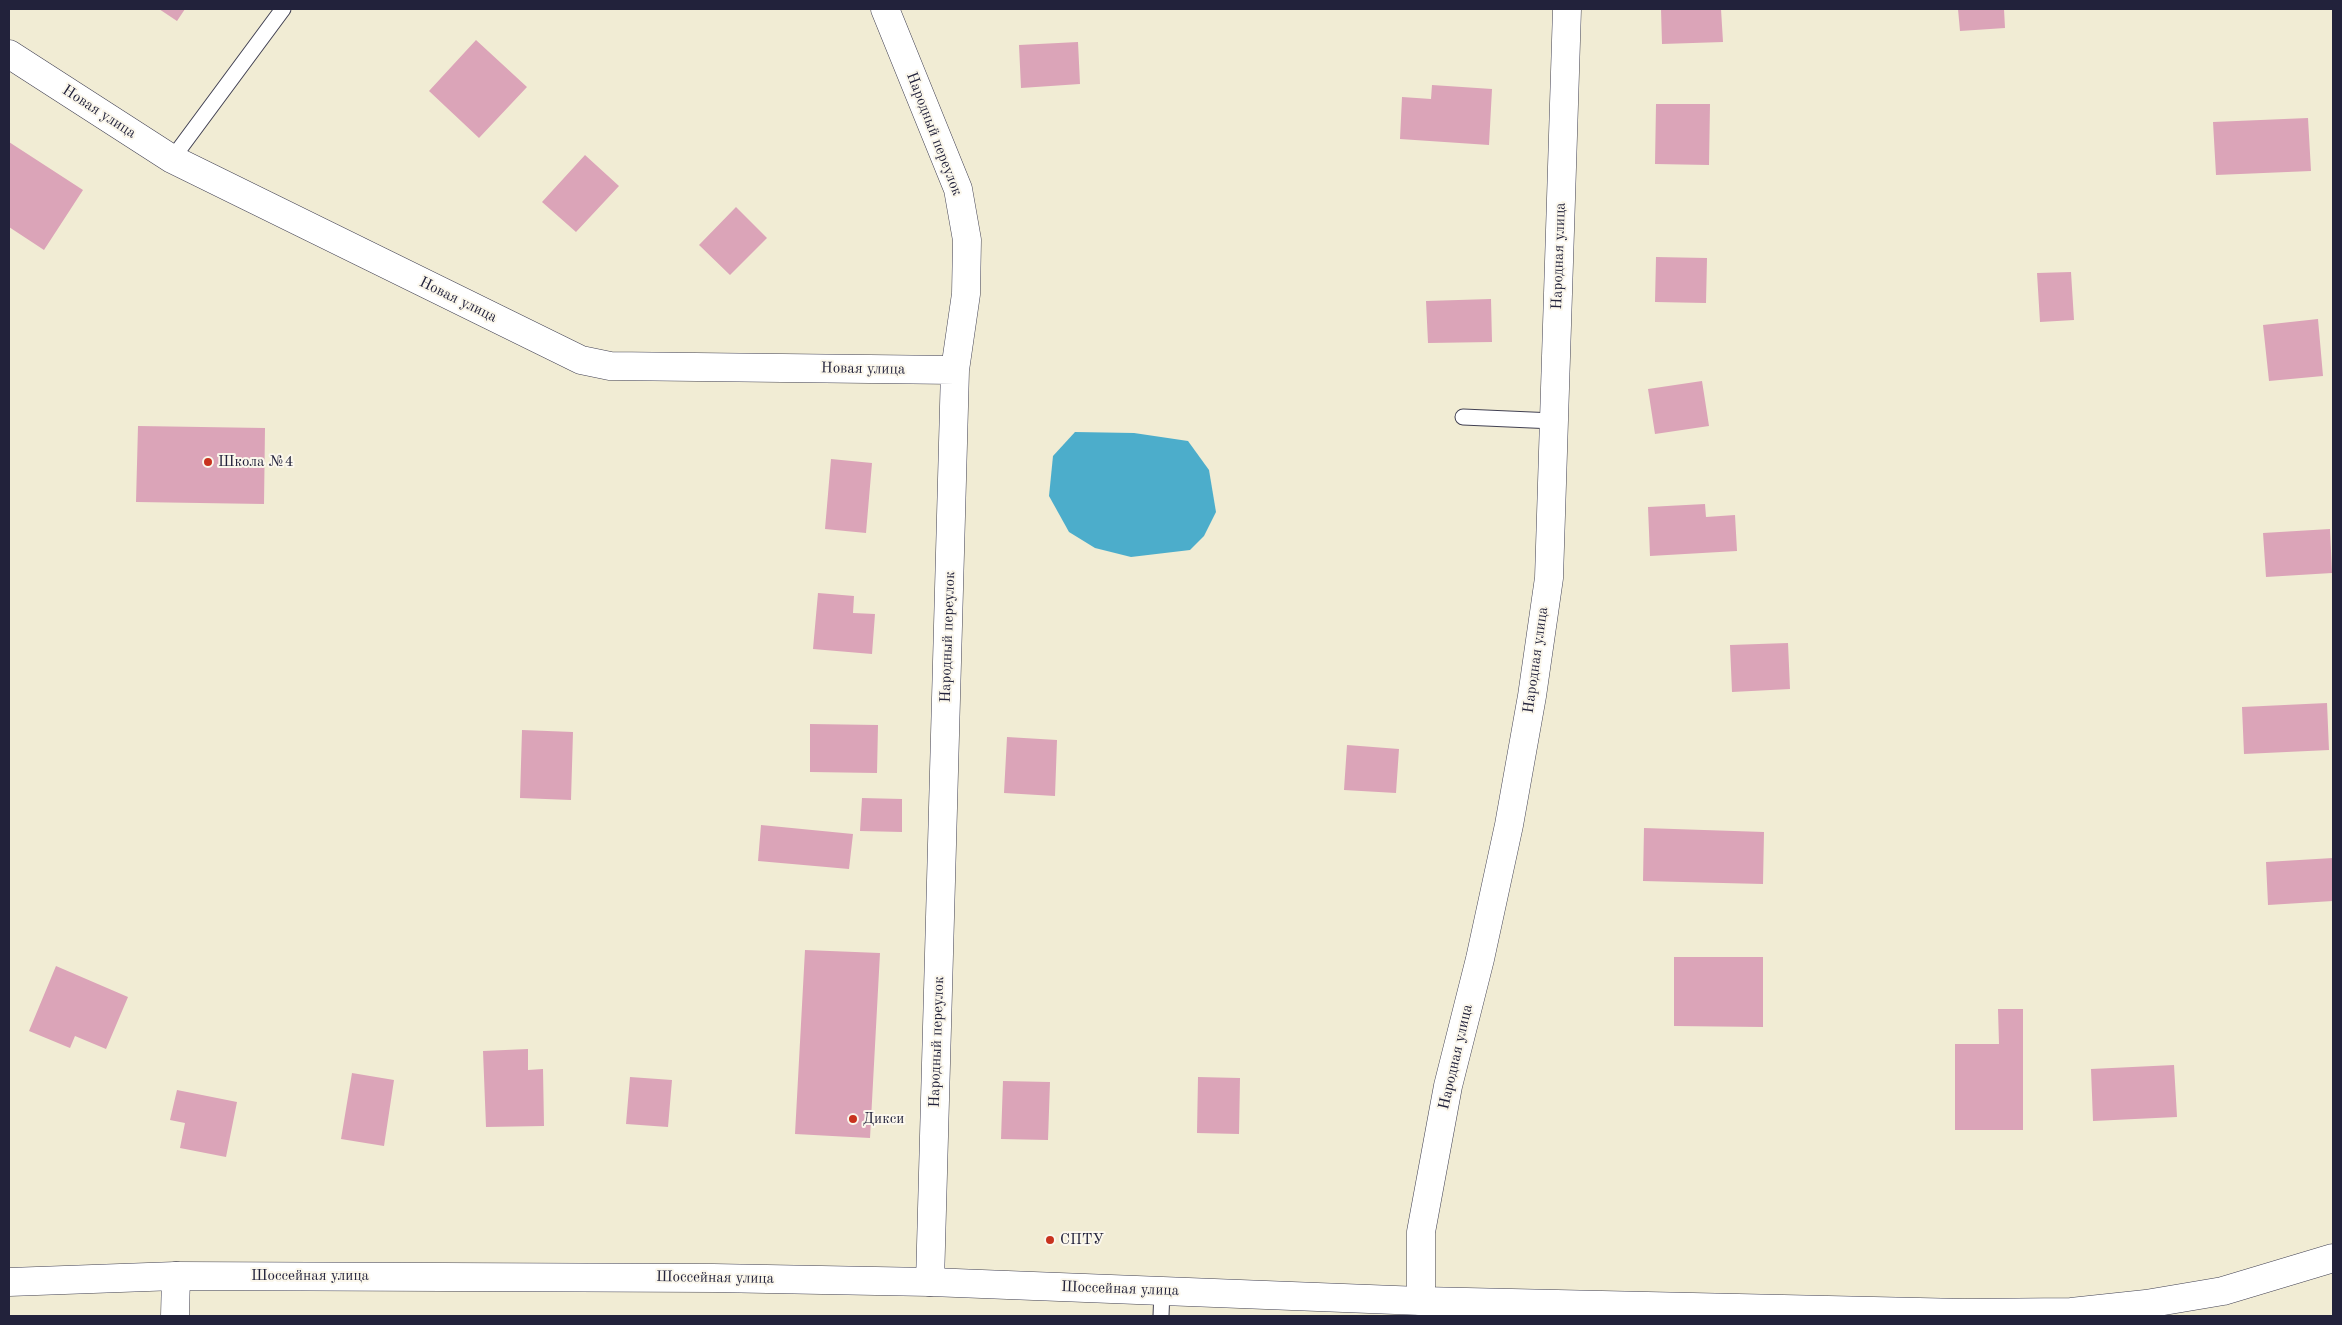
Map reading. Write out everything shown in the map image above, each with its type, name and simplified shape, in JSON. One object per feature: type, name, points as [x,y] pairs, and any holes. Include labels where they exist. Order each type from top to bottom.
[{"type":"street","name":"Народный переулок","points":[[884,9],[958,189],[967,240],[966,294],[956,370],[930,1282]]},
{"type":"street","name":"Народная улица","points":[[1421,1301],[1421,1232],[1448,1086],[1480,959],[1509,825],[1532,696],[1548,578],[1567,9]]},
{"type":"street","name":"Новая улица","points":[[9,54],[172,159],[581,360],[610,366],[956,370]]},
{"type":"street","name":"Шоссейная улица","points":[[9,1282],[176,1276],[713,1278],[930,1282],[1161,1303],[1421,1301],[1964,1313],[2071,1312],[2146,1310],[2333,1258]]},
{"type":"street","points":[[174,1316],[176,1276]]},
{"type":"lane","points":[[172,159],[283,9]]},
{"type":"lane","points":[[1463,417],[1554,421]]},
{"type":"water","points":[[1075,432],[1134,433],[1188,441],[1209,470],[1216,512],[1204,536],[1190,550],[1131,557],[1095,548],[1069,532],[1049,496],[1053,456]]},
{"type":"building","points":[[159,9],[185,9],[177,21]]},
{"type":"building","points":[[1661,9],[1721,9],[1723,42],[1662,44]]},
{"type":"building","points":[[1958,9],[2004,9],[2005,28],[1960,31]]},
{"type":"building","points":[[476,40],[527,87],[479,138],[429,91]]},
{"type":"building","points":[[1078,42],[1080,84],[1021,88],[1019,45]]},
{"type":"building","points":[[1432,85],[1492,89],[1489,145],[1400,139],[1402,97],[1431,99]]},
{"type":"building","points":[[1656,104],[1710,104],[1709,165],[1655,164]]},
{"type":"building","points":[[2308,118],[2311,171],[2216,175],[2213,122]]},
{"type":"building","points":[[9,142],[83,190],[44,250],[9,227]]},
{"type":"building","points":[[585,155],[619,186],[576,232],[542,202]]},
{"type":"building","points":[[736,207],[767,238],[730,275],[699,245]]},
{"type":"building","points":[[1656,257],[1707,258],[1706,303],[1655,302]]},
{"type":"building","points":[[2071,272],[2074,320],[2040,322],[2037,273]]},
{"type":"building","points":[[1491,299],[1492,342],[1428,343],[1426,301]]},
{"type":"building","points":[[2318,319],[2323,376],[2269,381],[2263,325]]},
{"type":"building","points":[[1702,381],[1709,426],[1655,434],[1648,389]]},
{"type":"building","points":[[138,426],[265,428],[264,504],[136,502]]},
{"type":"building","points":[[831,459],[872,463],[866,533],[825,529]]},
{"type":"building","points":[[1705,504],[1706,517],[1735,515],[1737,551],[1650,556],[1648,507]]},
{"type":"building","points":[[2330,529],[2332,573],[2266,577],[2263,533]]},
{"type":"building","points":[[818,593],[854,596],[853,613],[875,614],[872,654],[813,649]]},
{"type":"building","points":[[1788,643],[1790,689],[1732,692],[1730,645]]},
{"type":"building","points":[[2327,703],[2329,750],[2244,754],[2242,707]]},
{"type":"building","points":[[810,724],[878,725],[877,773],[810,772]]},
{"type":"building","points":[[522,730],[573,732],[571,800],[520,798]]},
{"type":"building","points":[[1007,737],[1057,740],[1055,796],[1004,793]]},
{"type":"building","points":[[1347,745],[1399,749],[1396,793],[1344,790]]},
{"type":"building","points":[[862,798],[902,799],[902,832],[860,831]]},
{"type":"building","points":[[761,825],[853,834],[849,869],[758,861]]},
{"type":"building","points":[[1644,828],[1764,832],[1763,884],[1643,881]]},
{"type":"building","points":[[2333,858],[2333,901],[2268,905],[2266,862]]},
{"type":"building","points":[[805,950],[880,953],[870,1138],[795,1134]]},
{"type":"building","points":[[1674,957],[1763,957],[1763,1027],[1674,1026]]},
{"type":"building","points":[[56,966],[128,997],[106,1049],[75,1036],[70,1048],[29,1031]]},
{"type":"building","points":[[1998,1009],[2023,1009],[2023,1130],[1955,1130],[1955,1044],[1999,1044]]},
{"type":"building","points":[[528,1049],[528,1070],[543,1069],[544,1126],[486,1127],[483,1051]]},
{"type":"building","points":[[2174,1065],[2177,1117],[2093,1121],[2091,1069]]},
{"type":"building","points":[[352,1073],[394,1080],[384,1146],[341,1139]]},
{"type":"building","points":[[630,1077],[672,1080],[668,1127],[626,1124]]},
{"type":"building","points":[[1198,1077],[1240,1078],[1239,1134],[1197,1133]]},
{"type":"building","points":[[1003,1081],[1050,1082],[1048,1140],[1001,1139]]},
{"type":"building","points":[[177,1090],[237,1102],[226,1157],[180,1148],[185,1123],[170,1120]]},
{"type":"place","name":"Школа №4","points":[[208,462]]},
{"type":"place","name":"Дикси","points":[[853,1119]]},
{"type":"place","name":"СПТУ","points":[[1050,1240]]}]
